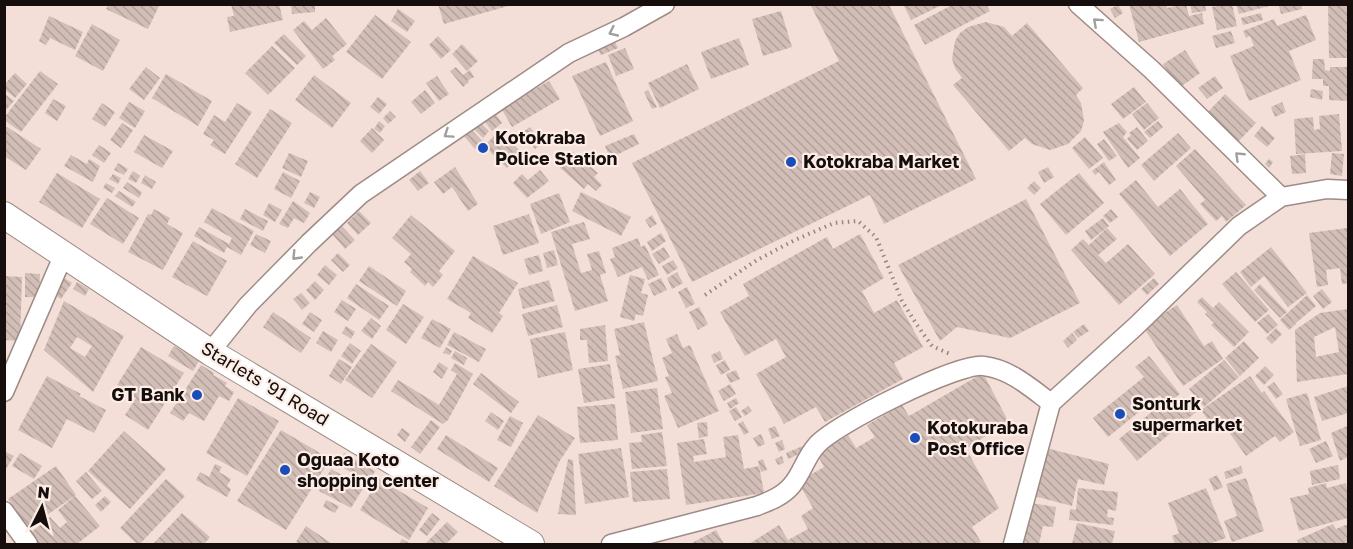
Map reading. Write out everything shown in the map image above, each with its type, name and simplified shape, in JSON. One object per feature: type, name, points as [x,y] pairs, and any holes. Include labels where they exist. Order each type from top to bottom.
[{"type":"street","points":[[210,352],[248,305],[361,194],[569,53],[665,4]]},
{"type":"street","points":[[1078,4],[1152,70],[1281,197]]},
{"type":"street","points":[[1013,544],[1051,404],[1239,226],[1281,197],[1327,189],[1348,190]]},
{"type":"street","name":"Starlets '91 Road","points":[[4,215],[210,352],[531,544]]},
{"type":"street","points":[[4,392],[64,254]]},
{"type":"street","points":[[611,544],[757,506],[776,498],[792,485],[816,446],[832,432],[948,374],[982,365],[1003,371],[1051,404]]},
{"type":"street","points":[[4,511],[28,544]]},
{"type":"path","points":[[705,295],[757,260],[795,240],[834,223],[858,221],[876,237],[902,301],[932,346],[982,365]]},
{"type":"building","points":[[109,4],[160,4],[148,29],[106,9]]},
{"type":"building","points":[[231,4],[279,4],[283,20],[230,32],[227,17],[234,16]]},
{"type":"building","points":[[291,4],[315,4],[315,12],[292,14]]},
{"type":"building","points":[[438,4],[512,4],[512,5],[444,24]]},
{"type":"building","points":[[903,4],[944,4],[911,20]]},
{"type":"building","points":[[954,4],[986,4],[990,11],[925,45],[914,25]]},
{"type":"building","points":[[1129,4],[1166,4],[1167,8],[1186,4],[1189,16],[1202,13],[1204,24],[1139,42]]},
{"type":"building","points":[[1190,4],[1205,4],[1206,11],[1192,13]]},
{"type":"building","points":[[1232,4],[1237,26],[1217,30],[1212,7]]},
{"type":"building","points":[[1236,4],[1273,4],[1273,5],[1239,14]]},
{"type":"building","points":[[1301,4],[1302,9],[1281,14],[1279,6]]},
{"type":"building","points":[[1328,4],[1348,4],[1348,58],[1329,58]]},
{"type":"building","points":[[889,5],[976,179],[884,224],[870,195],[692,282],[632,163],[839,61],[811,6]]},
{"type":"building","points":[[1118,5],[1123,13],[1115,18],[1110,9]]},
{"type":"building","points":[[398,9],[415,21],[407,32],[391,21]]},
{"type":"building","points":[[781,11],[792,47],[763,56],[752,19]]},
{"type":"building","points":[[1261,13],[1263,20],[1243,25],[1241,18]]},
{"type":"building","points":[[375,15],[411,42],[382,79],[346,52]]},
{"type":"building","points":[[1306,15],[1316,40],[1289,51],[1301,80],[1249,101],[1230,56],[1254,46],[1250,36],[1246,38],[1243,31],[1274,19],[1277,26]]},
{"type":"building","points":[[49,16],[83,32],[75,50],[50,38],[46,45],[39,41]]},
{"type":"building","points":[[326,18],[347,44],[332,56],[335,60],[323,69],[293,30],[304,21],[312,30]]},
{"type":"building","points":[[986,22],[1004,27],[1012,36],[1027,23],[1083,88],[1076,95],[1081,103],[1084,121],[1081,131],[1068,144],[1050,150],[1032,144],[1025,138],[1009,151],[953,85],[962,78],[952,59],[955,41],[968,27]]},
{"type":"building","points":[[92,24],[120,40],[103,71],[75,56]]},
{"type":"building","points":[[1231,31],[1235,43],[1216,48],[1212,36]]},
{"type":"building","points":[[284,34],[306,56],[297,65],[274,43]]},
{"type":"building","points":[[438,36],[451,50],[441,59],[429,45]]},
{"type":"building","points":[[739,38],[749,65],[711,79],[701,52]]},
{"type":"building","points":[[614,40],[618,48],[601,55],[597,48]]},
{"type":"building","points":[[462,44],[478,61],[467,71],[452,54]]},
{"type":"building","points":[[272,46],[295,68],[268,95],[245,73]]},
{"type":"building","points":[[625,48],[634,69],[616,76],[608,55]]},
{"type":"building","points":[[1185,50],[1200,73],[1179,88],[1163,64]]},
{"type":"building","points":[[1313,59],[1324,59],[1325,70],[1330,71],[1330,67],[1348,67],[1348,101],[1329,100],[1329,86],[1323,86],[1323,79],[1312,79]]},
{"type":"building","points":[[606,62],[633,121],[600,136],[572,76]]},
{"type":"building","points":[[687,64],[699,89],[660,108],[648,83]]},
{"type":"building","points":[[146,67],[160,78],[144,100],[129,89]]},
{"type":"building","points":[[456,67],[463,75],[470,70],[474,77],[463,87],[450,71]]},
{"type":"building","points":[[40,71],[58,84],[21,132],[4,118]]},
{"type":"building","points":[[15,73],[27,84],[15,98],[4,89],[4,85]]},
{"type":"building","points":[[166,74],[212,101],[198,126],[152,98]]},
{"type":"building","points":[[314,75],[351,103],[332,128],[295,100]]},
{"type":"building","points":[[437,76],[449,94],[439,101],[426,83]]},
{"type":"building","points":[[1215,76],[1223,88],[1207,99],[1198,88]]},
{"type":"building","points":[[549,81],[560,99],[512,127],[501,108]]},
{"type":"building","points":[[1134,87],[1146,102],[1123,119],[1111,104]]},
{"type":"building","points":[[1311,89],[1323,91],[1322,100],[1310,97]]},
{"type":"building","points":[[425,90],[435,103],[421,114],[411,102]]},
{"type":"building","points":[[648,90],[657,107],[652,109],[644,92]]},
{"type":"building","points":[[4,93],[14,101],[4,112]]},
{"type":"building","points":[[1225,94],[1256,123],[1238,142],[1207,113]]},
{"type":"building","points":[[378,97],[387,104],[379,114],[370,107]]},
{"type":"building","points":[[53,99],[66,106],[57,121],[45,113]]},
{"type":"building","points":[[129,102],[145,111],[135,128],[119,118]]},
{"type":"building","points":[[1282,102],[1286,112],[1275,117],[1271,107]]},
{"type":"building","points":[[102,103],[115,112],[105,127],[92,119]]},
{"type":"building","points":[[237,103],[252,112],[225,154],[210,145],[214,140],[203,134],[214,115],[225,122]]},
{"type":"building","points":[[1147,103],[1159,118],[1144,130],[1132,114]]},
{"type":"building","points":[[270,109],[292,123],[257,178],[235,164]]},
{"type":"building","points":[[492,109],[502,123],[492,131],[481,117]]},
{"type":"building","points":[[390,111],[396,117],[388,124],[383,118]]},
{"type":"building","points":[[1339,114],[1342,151],[1296,154],[1294,119],[1313,117],[1314,130],[1320,129],[1319,116]]},
{"type":"building","points":[[478,120],[489,131],[483,138],[471,126]]},
{"type":"building","points":[[379,121],[385,126],[380,133],[374,129]]},
{"type":"building","points":[[1158,121],[1163,127],[1150,138],[1144,132]]},
{"type":"building","points":[[122,123],[133,130],[121,148],[110,140]]},
{"type":"building","points":[[1119,123],[1127,132],[1123,137],[1140,158],[1128,168],[1103,132]]},
{"type":"building","points":[[4,125],[41,149],[26,170],[4,156]]},
{"type":"building","points":[[1262,126],[1275,138],[1267,147],[1254,136]]},
{"type":"building","points":[[530,127],[542,144],[535,149],[523,132]]},
{"type":"building","points":[[1137,127],[1148,141],[1137,150],[1127,139],[1131,135],[1129,133]]},
{"type":"building","points":[[372,128],[384,140],[372,153],[360,141]]},
{"type":"building","points":[[471,129],[483,142],[475,149],[464,136]]},
{"type":"building","points":[[499,131],[522,153],[507,168],[484,146]]},
{"type":"building","points":[[1178,133],[1191,148],[1154,181],[1141,165]]},
{"type":"building","points":[[634,134],[639,144],[610,158],[605,146]]},
{"type":"building","points":[[144,135],[173,151],[162,168],[134,152]]},
{"type":"building","points":[[1085,137],[1103,158],[1089,169],[1072,148]]},
{"type":"building","points":[[1104,139],[1117,156],[1109,161],[1097,144]]},
{"type":"building","points":[[99,145],[111,153],[104,163],[92,155]]},
{"type":"building","points":[[1195,149],[1246,205],[1226,222],[1222,216],[1216,221],[1200,204],[1205,200],[1176,166]]},
{"type":"building","points":[[572,151],[598,173],[594,177],[602,185],[596,191],[588,184],[584,189],[558,166]]},
{"type":"building","points":[[289,153],[308,161],[301,177],[282,168]]},
{"type":"building","points":[[1332,153],[1344,154],[1342,176],[1330,174]]},
{"type":"building","points":[[1305,154],[1306,173],[1292,174],[1290,156]]},
{"type":"building","points":[[71,155],[87,164],[89,159],[100,166],[93,182],[64,166]]},
{"type":"building","points":[[1269,159],[1273,162],[1269,168],[1265,164]]},
{"type":"building","points":[[1104,162],[1116,180],[1109,185],[1099,172],[1095,175],[1092,171]]},
{"type":"building","points":[[118,163],[128,169],[124,175],[114,170]]},
{"type":"building","points":[[455,167],[478,204],[468,211],[452,187],[443,194],[434,182]]},
{"type":"building","points":[[1048,167],[1054,177],[1044,183],[1038,172]]},
{"type":"building","points":[[540,170],[549,181],[527,198],[513,183],[522,174],[528,180]]},
{"type":"building","points":[[133,171],[140,176],[136,183],[128,179]]},
{"type":"building","points":[[420,171],[429,183],[418,191],[409,180]]},
{"type":"building","points":[[283,172],[300,181],[291,198],[274,189]]},
{"type":"building","points":[[57,173],[100,199],[82,228],[39,202]]},
{"type":"building","points":[[1079,173],[1104,203],[1066,235],[1040,204]]},
{"type":"building","points":[[113,174],[121,178],[118,184],[109,179]]},
{"type":"building","points":[[145,175],[156,182],[152,189],[141,183]]},
{"type":"building","points":[[1136,180],[1158,207],[1180,189],[1208,224],[1170,256],[1119,194]]},
{"type":"building","points":[[1034,181],[1041,188],[1034,195],[1027,188]]},
{"type":"building","points":[[127,182],[142,192],[139,198],[123,188]]},
{"type":"building","points":[[106,183],[115,188],[112,193],[103,188]]},
{"type":"building","points":[[119,191],[136,202],[132,207],[115,196]]},
{"type":"building","points":[[310,192],[320,197],[314,208],[304,203]]},
{"type":"building","points":[[581,192],[631,217],[621,236],[572,211]]},
{"type":"building","points":[[559,193],[570,222],[541,234],[530,204]]},
{"type":"building","points":[[107,198],[139,218],[123,244],[90,224]]},
{"type":"building","points":[[1026,199],[1080,303],[1010,338],[957,327],[940,341],[898,265]]},
{"type":"building","points":[[293,201],[310,213],[304,223],[294,218],[288,228],[279,224]]},
{"type":"building","points":[[269,203],[282,210],[275,222],[263,215]]},
{"type":"building","points":[[212,208],[254,231],[241,255],[227,247],[224,253],[194,236],[199,227],[229,244],[232,238],[204,222]]},
{"type":"building","points":[[154,209],[170,218],[167,224],[183,233],[163,270],[128,252],[148,214],[151,215]]},
{"type":"building","points":[[245,209],[268,221],[263,231],[240,219]]},
{"type":"building","points":[[1111,209],[1118,217],[1110,223],[1103,216]]},
{"type":"building","points":[[359,211],[371,223],[358,235],[347,223]]},
{"type":"building","points":[[529,214],[539,243],[503,255],[493,226]]},
{"type":"building","points":[[411,215],[455,251],[439,271],[443,275],[433,287],[428,282],[425,286],[410,272],[412,269],[404,262],[411,254],[392,238]]},
{"type":"building","points":[[652,215],[657,224],[650,228],[645,220]]},
{"type":"building","points":[[1103,218],[1109,226],[1091,240],[1085,231]]},
{"type":"building","points":[[584,222],[590,239],[572,244],[581,273],[592,270],[587,254],[599,251],[606,273],[600,275],[608,301],[575,311],[551,232]]},
{"type":"building","points":[[342,226],[355,240],[345,249],[332,234]]},
{"type":"building","points":[[1107,228],[1117,239],[1098,255],[1106,263],[1128,244],[1155,274],[1119,305],[1071,250],[1083,239],[1089,245]]},
{"type":"building","points":[[1347,228],[1348,283],[1342,284],[1340,268],[1326,270],[1328,285],[1317,287],[1309,233]]},
{"type":"building","points":[[661,233],[666,241],[652,251],[647,242]]},
{"type":"building","points":[[256,234],[271,241],[265,253],[250,245]]},
{"type":"building","points":[[860,234],[884,278],[862,291],[874,313],[897,300],[923,347],[894,363],[903,379],[825,422],[816,407],[784,424],[756,374],[786,357],[776,339],[745,356],[720,312],[749,296],[743,284],[827,237],[833,249]]},
{"type":"building","points":[[638,238],[641,247],[645,245],[659,275],[648,280],[642,267],[618,277],[610,259],[615,257],[612,248]]},
{"type":"building","points":[[193,241],[227,261],[207,296],[172,277]]},
{"type":"building","points":[[664,247],[670,257],[659,264],[652,254]]},
{"type":"building","points":[[1271,247],[1307,293],[1288,307],[1264,276],[1251,287],[1240,272]]},
{"type":"building","points":[[554,250],[558,265],[547,268],[543,253]]},
{"type":"building","points":[[338,253],[350,265],[343,272],[331,260]]},
{"type":"building","points":[[539,255],[543,271],[529,275],[524,259]]},
{"type":"building","points":[[473,256],[518,283],[499,313],[503,316],[492,333],[468,318],[471,313],[447,299]]},
{"type":"building","points":[[673,260],[678,268],[667,275],[662,266]]},
{"type":"building","points":[[325,265],[337,275],[329,285],[317,275]]},
{"type":"building","points":[[369,266],[406,291],[397,306],[359,281]]},
{"type":"building","points":[[677,272],[683,283],[672,289],[667,278]]},
{"type":"building","points":[[1236,272],[1269,310],[1255,322],[1222,284]]},
{"type":"building","points":[[25,273],[40,274],[39,297],[25,297]]},
{"type":"building","points":[[630,275],[645,279],[641,293],[648,295],[643,316],[636,314],[634,321],[620,317]]},
{"type":"building","points":[[4,276],[22,277],[20,341],[4,340]]},
{"type":"building","points":[[61,276],[72,283],[61,299],[50,291]]},
{"type":"building","points":[[661,278],[667,290],[654,296],[648,284]]},
{"type":"building","points":[[1154,278],[1159,284],[1147,295],[1141,289]]},
{"type":"building","points":[[549,280],[555,301],[523,309],[518,289]]},
{"type":"building","points":[[315,281],[324,290],[315,300],[306,290]]},
{"type":"building","points":[[77,282],[89,289],[85,296],[73,289]]},
{"type":"building","points":[[356,284],[389,306],[379,320],[347,298]]},
{"type":"building","points":[[1260,284],[1287,312],[1280,318],[1254,290]]},
{"type":"building","points":[[687,287],[695,304],[686,308],[678,292]]},
{"type":"building","points":[[1322,289],[1332,302],[1323,309],[1313,296]]},
{"type":"building","points":[[301,293],[310,303],[302,310],[293,299]]},
{"type":"building","points":[[1307,295],[1316,306],[1296,323],[1291,318],[1296,324],[1289,330],[1280,320]]},
{"type":"building","points":[[1202,297],[1213,308],[1219,302],[1249,332],[1234,347],[1211,325],[1214,323],[1197,302]]},
{"type":"building","points":[[342,300],[356,309],[348,321],[334,312]]},
{"type":"building","points":[[64,301],[124,336],[93,392],[44,350]],"holes":[[[77,337],[92,346],[85,357],[70,348]]]},
{"type":"building","points":[[403,304],[424,317],[406,344],[386,330]]},
{"type":"building","points":[[557,305],[563,327],[528,336],[522,314]]},
{"type":"building","points":[[1177,305],[1204,346],[1212,341],[1223,359],[1183,386],[1143,327]]},
{"type":"building","points":[[699,307],[708,324],[698,330],[689,312]]},
{"type":"building","points":[[1348,309],[1348,374],[1297,382],[1295,330],[1320,313]],"holes":[[[1335,327],[1339,352],[1316,357],[1314,337]]]},
{"type":"building","points":[[273,312],[311,338],[301,353],[263,327]]},
{"type":"building","points":[[310,312],[322,320],[314,332],[302,324]]},
{"type":"building","points":[[1268,314],[1278,325],[1267,334],[1257,323]]},
{"type":"building","points":[[371,318],[381,326],[372,339],[361,331]]},
{"type":"building","points":[[432,319],[451,329],[440,348],[421,338]]},
{"type":"building","points":[[644,322],[658,381],[623,389],[615,356],[620,355],[614,329]]},
{"type":"building","points":[[1084,324],[1089,331],[1078,338],[1073,332]]},
{"type":"building","points":[[605,325],[608,361],[589,363],[587,340],[580,340],[580,329]]},
{"type":"building","points":[[346,326],[355,332],[351,339],[342,333]]},
{"type":"building","points":[[1276,328],[1282,334],[1272,344],[1266,338]]},
{"type":"building","points":[[323,331],[338,340],[331,352],[316,343]]},
{"type":"building","points":[[454,332],[486,349],[479,362],[447,345]]},
{"type":"building","points":[[565,332],[573,370],[538,378],[530,339]]},
{"type":"building","points":[[1072,333],[1077,340],[1068,348],[1063,341]]},
{"type":"building","points":[[677,334],[683,348],[690,345],[719,411],[678,428],[664,396],[672,393],[665,377],[669,376],[662,358],[672,353],[666,339]]},
{"type":"building","points":[[1244,341],[1259,358],[1240,376],[1225,358]]},
{"type":"building","points":[[350,343],[361,351],[352,364],[341,356]]},
{"type":"building","points":[[371,344],[397,362],[372,398],[345,380]]},
{"type":"building","points":[[174,346],[199,361],[193,371],[168,356]]},
{"type":"building","points":[[141,347],[184,373],[148,430],[125,415],[136,398],[117,385]]},
{"type":"building","points":[[446,347],[452,351],[450,355],[443,353]]},
{"type":"building","points":[[455,351],[467,358],[464,365],[451,358]]},
{"type":"building","points":[[720,351],[723,359],[714,363],[711,355]]},
{"type":"building","points":[[1149,356],[1180,394],[1167,404],[1160,395],[1108,437],[1093,418],[1144,377],[1135,367]]},
{"type":"building","points":[[339,359],[352,367],[341,384],[329,376]]},
{"type":"building","points":[[725,360],[730,370],[721,375],[716,365]]},
{"type":"building","points":[[1224,360],[1239,377],[1204,407],[1189,389]]},
{"type":"building","points":[[439,362],[448,368],[442,379],[433,372]]},
{"type":"building","points":[[455,363],[473,374],[448,420],[443,424],[391,391],[398,380],[439,405],[457,374],[451,370]]},
{"type":"building","points":[[610,364],[615,398],[584,403],[578,369]]},
{"type":"building","points":[[201,365],[227,383],[225,386],[234,392],[229,401],[219,396],[204,421],[189,413],[183,421],[170,413]]},
{"type":"building","points":[[1265,366],[1274,375],[1264,385],[1255,376]]},
{"type":"building","points":[[736,370],[740,379],[730,383],[726,374]]},
{"type":"building","points":[[481,373],[519,402],[511,413],[473,384]]},
{"type":"building","points":[[983,373],[1008,421],[966,449],[999,508],[972,527],[981,542],[976,544],[749,544],[779,525],[788,540],[808,529],[801,516],[813,508],[798,482],[824,467],[817,454],[848,435],[856,448],[875,437],[867,425],[902,405],[909,416]]},
{"type":"building","points":[[47,376],[106,410],[94,433],[67,419],[52,448],[18,430]]},
{"type":"building","points":[[1250,376],[1294,432],[1280,442],[1275,436],[1246,456],[1219,418],[1211,424],[1201,410]]},
{"type":"building","points":[[1274,382],[1283,394],[1276,399],[1267,387]]},
{"type":"building","points":[[730,384],[736,394],[724,401],[718,391]]},
{"type":"building","points":[[1348,386],[1348,413],[1322,421],[1314,397]]},
{"type":"building","points":[[657,388],[663,429],[631,433],[625,392]]},
{"type":"building","points":[[1307,393],[1321,440],[1300,446],[1286,399]]},
{"type":"building","points":[[1184,397],[1196,412],[1137,461],[1119,439],[1160,405],[1166,412]]},
{"type":"building","points":[[238,398],[279,421],[247,476],[206,453]]},
{"type":"building","points":[[736,398],[739,403],[730,409],[727,403]]},
{"type":"building","points":[[615,404],[618,440],[580,443],[577,407]]},
{"type":"building","points":[[748,406],[752,411],[745,416],[741,411]]},
{"type":"building","points":[[736,407],[742,417],[735,421],[729,411]]},
{"type":"building","points":[[491,412],[504,421],[498,430],[485,421]]},
{"type":"building","points":[[538,415],[575,438],[559,462],[537,513],[494,486]]},
{"type":"building","points":[[510,416],[523,423],[511,447],[497,440]]},
{"type":"building","points":[[431,420],[440,427],[420,454],[411,447]]},
{"type":"building","points":[[743,421],[749,432],[744,435],[738,424]]},
{"type":"building","points":[[707,422],[708,436],[699,438],[697,423]]},
{"type":"building","points":[[775,426],[780,436],[772,439],[768,429]]},
{"type":"building","points":[[1347,426],[1348,457],[1340,461],[1331,433]]},
{"type":"building","points":[[402,428],[410,434],[405,442],[397,435]]},
{"type":"building","points":[[281,430],[330,459],[286,530],[237,501]]},
{"type":"building","points":[[124,431],[166,469],[130,509],[88,471]]},
{"type":"building","points":[[662,432],[667,466],[632,469],[629,443],[642,442],[641,435]]},
{"type":"building","points":[[761,434],[765,444],[758,447],[753,438]]},
{"type":"building","points":[[446,435],[498,468],[489,482],[437,449]]},
{"type":"building","points":[[738,435],[744,469],[759,466],[764,493],[686,505],[677,443],[704,439],[707,454],[693,456],[694,462],[726,457],[723,437]]},
{"type":"building","points":[[782,440],[785,449],[779,452],[775,443]]},
{"type":"building","points":[[1326,441],[1333,456],[1316,463],[1309,449]]},
{"type":"building","points":[[805,445],[808,450],[788,459],[786,453]]},
{"type":"building","points":[[621,448],[629,497],[585,504],[578,454]]},
{"type":"building","points":[[1046,448],[1109,464],[1104,485],[1078,479],[1072,506],[1034,496]]},
{"type":"building","points":[[4,451],[14,456],[4,472]]},
{"type":"building","points":[[20,453],[42,466],[34,479],[12,466]]},
{"type":"building","points":[[344,453],[375,471],[369,482],[338,465]]},
{"type":"building","points":[[782,456],[784,463],[778,465],[775,459]]},
{"type":"building","points":[[568,459],[573,460],[576,515],[558,514]]},
{"type":"building","points":[[763,459],[767,470],[761,472],[758,461]]},
{"type":"building","points":[[215,464],[222,467],[219,472],[231,479],[227,486],[231,489],[227,497],[196,480],[200,472],[209,477]]},
{"type":"building","points":[[1338,465],[1340,479],[1312,485],[1310,471]]},
{"type":"building","points":[[56,466],[76,495],[28,528],[8,499]]},
{"type":"building","points":[[1241,466],[1243,473],[1226,479],[1224,472]]},
{"type":"building","points":[[331,469],[364,487],[351,508],[319,491]]},
{"type":"building","points":[[667,469],[670,499],[633,502],[630,472]]},
{"type":"building","points":[[86,472],[102,491],[92,499],[76,481]]},
{"type":"building","points":[[1217,475],[1223,487],[1214,491],[1209,479]]},
{"type":"building","points":[[1246,478],[1264,531],[1232,542],[1224,521],[1237,516],[1226,484]]},
{"type":"building","points":[[166,479],[185,496],[140,544],[137,544],[120,528]]},
{"type":"building","points":[[379,479],[428,508],[409,540],[360,510]]},
{"type":"building","points":[[1326,483],[1327,488],[1346,483],[1348,518],[1299,531],[1290,498],[1309,494],[1308,488]]},
{"type":"building","points":[[1078,488],[1118,492],[1116,511],[1108,509],[1107,517],[1114,518],[1113,525],[1069,520],[1070,509],[1076,510]]},
{"type":"building","points":[[1206,488],[1226,538],[1209,544],[1175,544],[1172,536],[1179,533],[1168,503]]},
{"type":"building","points":[[75,496],[100,526],[77,544],[35,544],[28,535],[50,517],[60,528],[67,522],[58,510]]},
{"type":"building","points":[[105,496],[111,502],[101,512],[95,505]]},
{"type":"building","points":[[326,500],[339,506],[335,513],[323,507]]},
{"type":"building","points":[[1031,503],[1056,507],[1053,527],[1043,526],[1039,544],[1021,544]]},
{"type":"building","points":[[182,513],[210,537],[204,544],[153,544]]},
{"type":"building","points":[[432,513],[440,519],[427,536],[419,530]]},
{"type":"building","points":[[447,522],[458,532],[446,544],[425,544]]},
{"type":"building","points":[[1077,523],[1115,531],[1112,544],[1072,544]]},
{"type":"building","points":[[1333,524],[1336,529],[1348,524],[1348,544],[1299,544],[1297,540]]},
{"type":"building","points":[[306,526],[331,543],[300,544],[296,542]]},
{"type":"building","points":[[716,530],[724,544],[690,544]]},
{"type":"building","points":[[402,539],[411,544],[399,544]]},
{"type":"place","name":"Kotokraba Police Station","points":[[483,148]]},
{"type":"place","name":"Kotokraba Market","points":[[791,162]]},
{"type":"place","name":"GT Bank","points":[[197,395]]},
{"type":"place","name":"Sonturk supermarket","points":[[1120,414]]},
{"type":"place","name":"Kotokuraba Post Office","points":[[915,438]]},
{"type":"place","name":"Oguaa Koto shopping center","points":[[285,470]]}]
